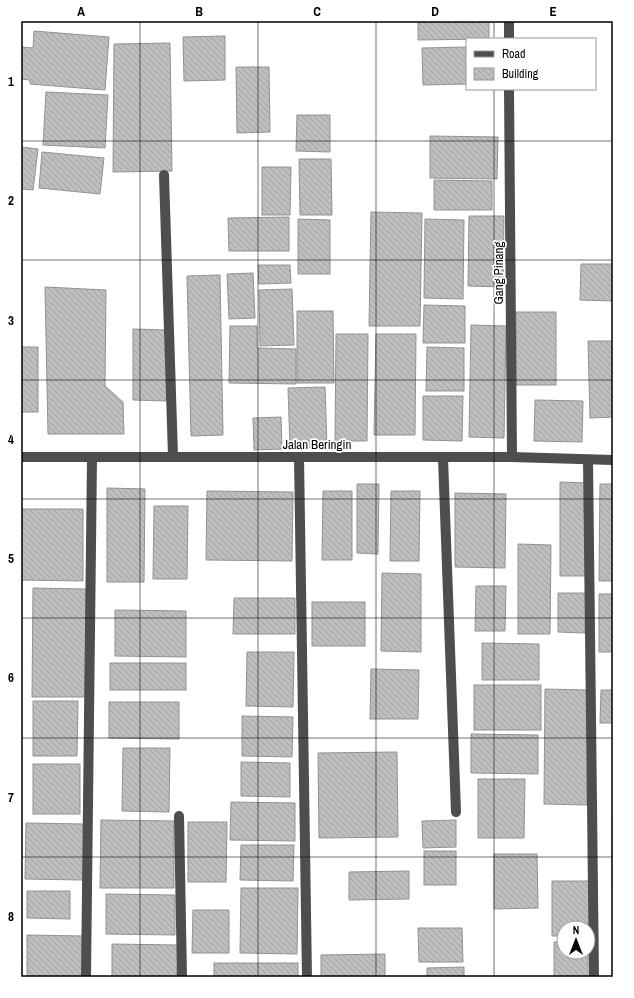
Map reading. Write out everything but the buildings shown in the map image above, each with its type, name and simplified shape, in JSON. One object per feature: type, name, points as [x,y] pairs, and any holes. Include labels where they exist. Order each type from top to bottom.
[{"type":"street","points":[[509,21],[509,38]]},
{"type":"street","name":"Gang Pinang","points":[[510,90],[512,457]]},
{"type":"street","points":[[164,175],[173,456]]},
{"type":"street","name":"Jalan Beringin","points":[[21,457],[512,457],[613,460]]},
{"type":"street","points":[[299,457],[308,977]]},
{"type":"street","points":[[86,977],[92,458]]},
{"type":"street","points":[[443,458],[456,812]]},
{"type":"street","points":[[588,460],[594,977]]},
{"type":"street","points":[[179,816],[182,977]]}]
